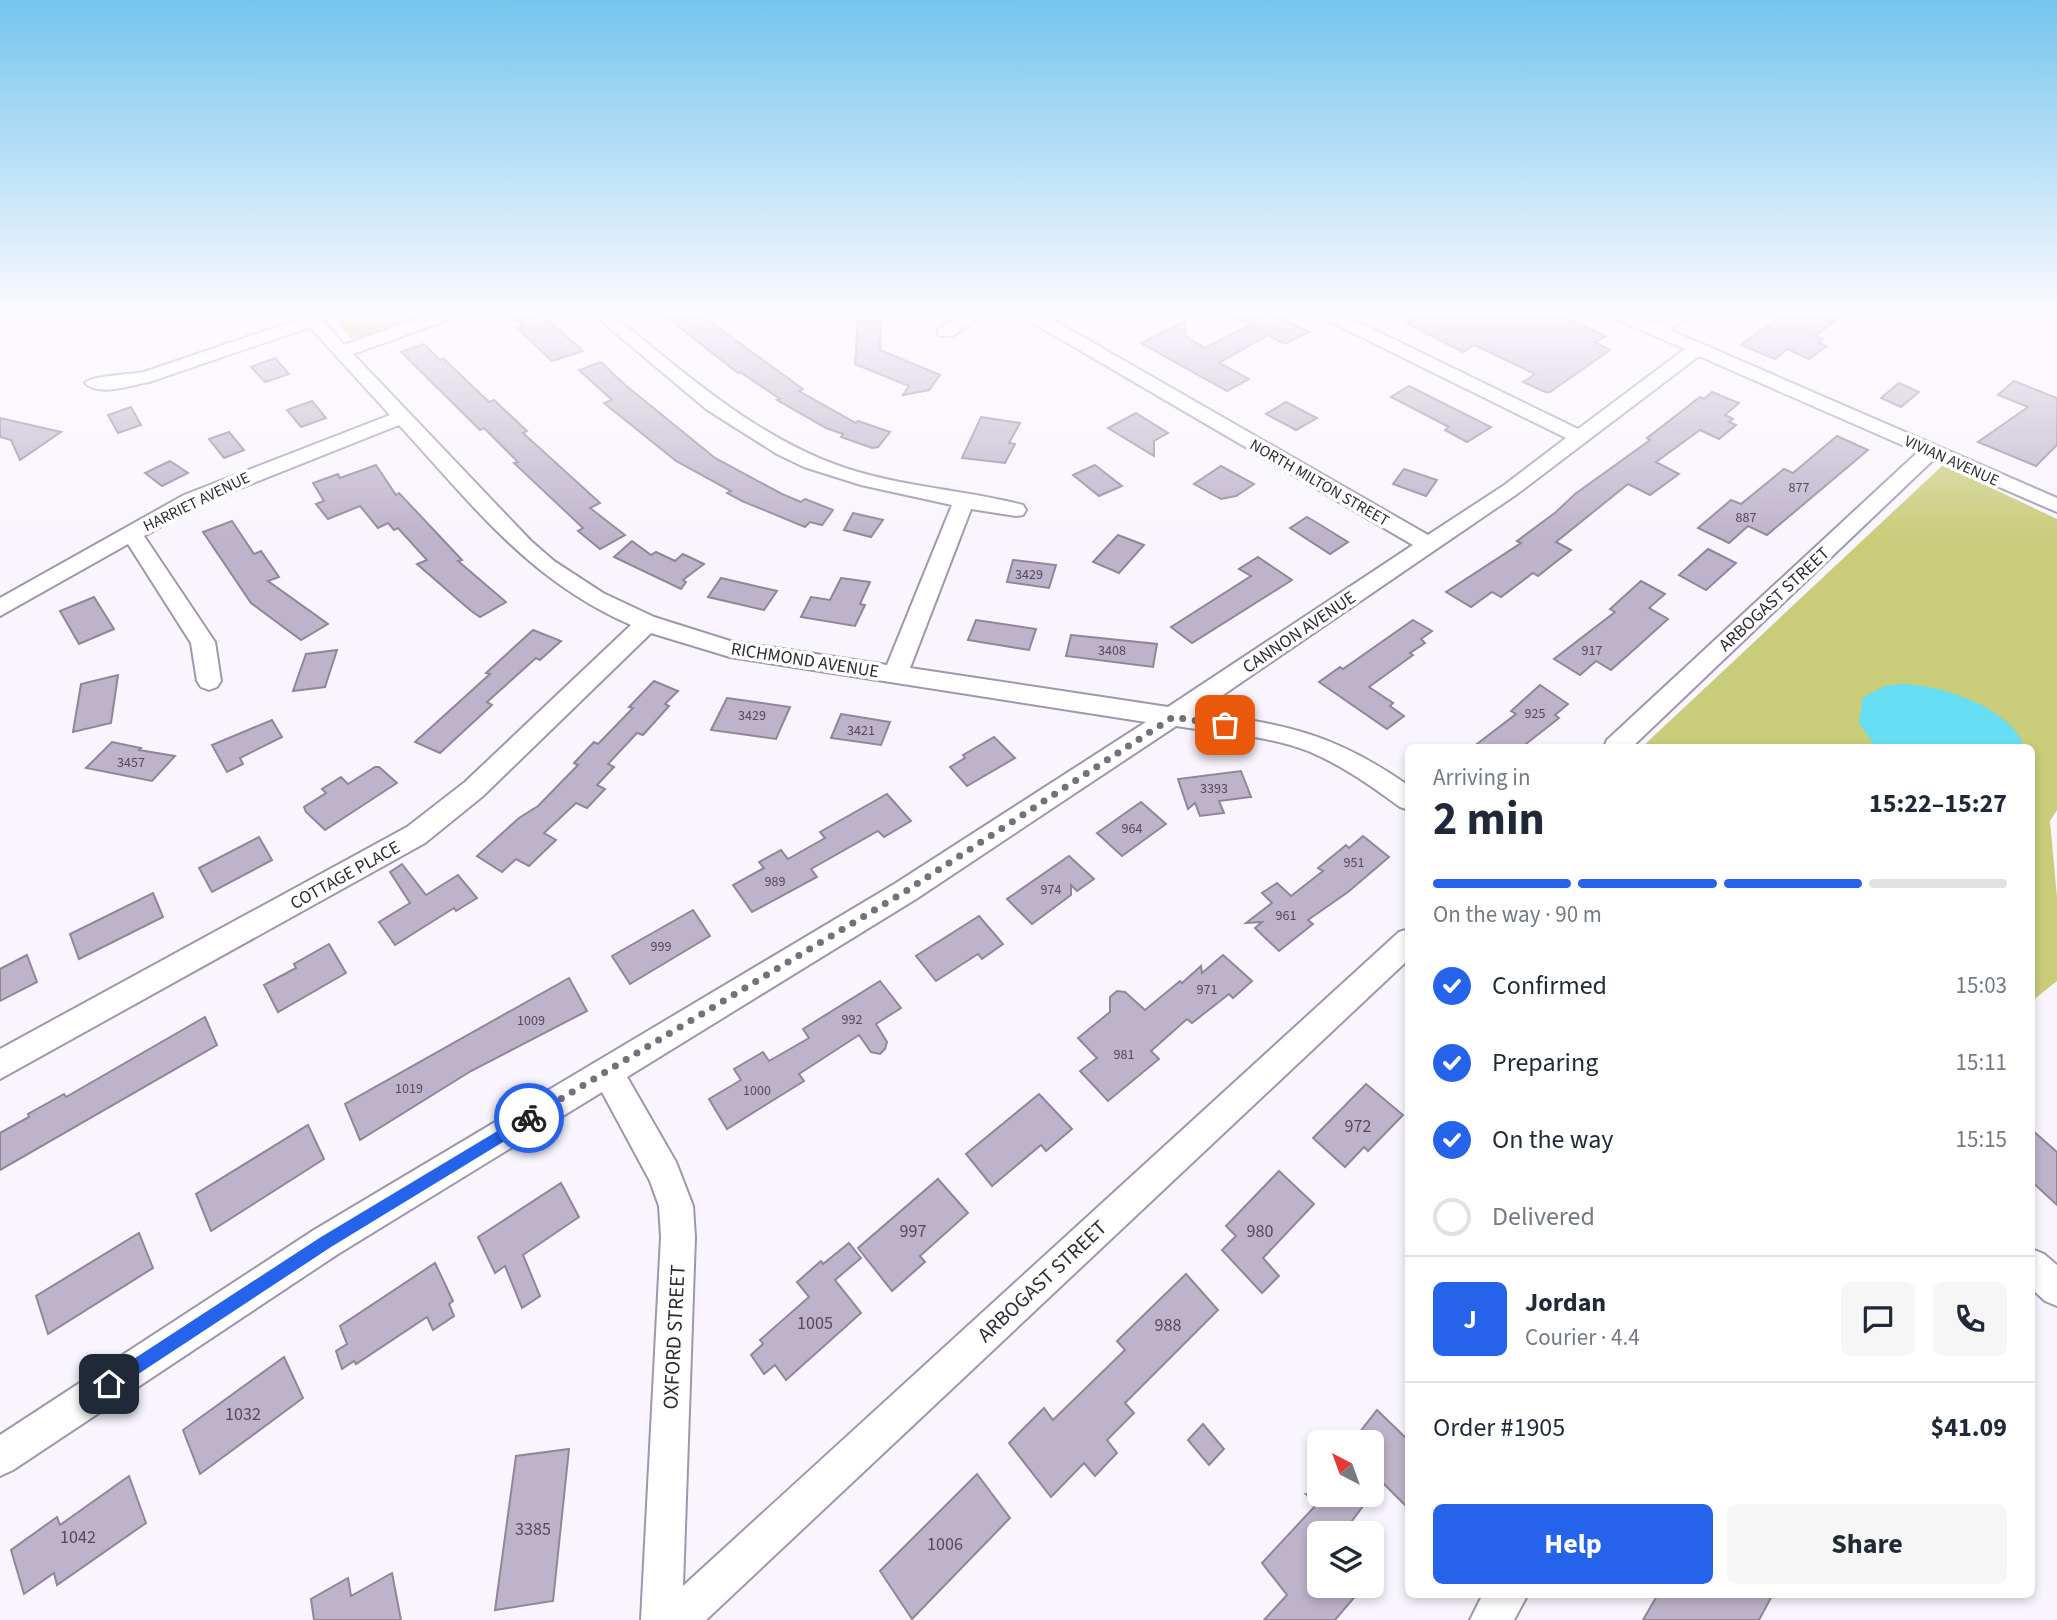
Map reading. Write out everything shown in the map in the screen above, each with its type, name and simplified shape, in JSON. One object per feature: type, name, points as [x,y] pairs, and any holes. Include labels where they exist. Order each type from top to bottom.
[{"type":"street","name":"RICHMOND AVENUE","points":[[376,389],[548,569],[579,591],[646,624],[730,649],[1278,733],[1313,741],[1340,753],[1405,797]]},
{"type":"street","points":[[695,389],[733,419],[784,451],[851,476],[1016,510]]},
{"type":"street","name":"NORTH MILTON STREET","points":[[1159,389],[1429,545]]},
{"type":"street","points":[[1480,389],[1580,438]]},
{"type":"street","name":"CANNON AVENUE","points":[[0,1457],[326,1242],[906,891],[1173,717],[1510,490],[1645,389]]},
{"type":"street","name":"VIVIAN AVENUE","points":[[1790,389],[2057,506]]},
{"type":"street","name":"HARRIET AVENUE","points":[[0,608],[131,532],[225,485],[403,417]]},
{"type":"street","name":"ARBOGAST STREET","points":[[1619,744],[1931,451]]},
{"type":"street","points":[[895,675],[964,501]]},
{"type":"street","points":[[131,532],[203,642],[209,681]]},
{"type":"street","name":"COTTAGE PLACE","points":[[0,1065],[416,835],[474,789],[646,624]]},
{"type":"street","name":"ARBOGAST STREET","points":[[676,1620],[1405,945]]},
{"type":"street","name":"OXFORD STREET","points":[[607,1072],[664,1173],[676,1206],[678,1237],[661,1620]]},
{"type":"street","points":[[2035,1269],[2057,1289]]},
{"type":"street","points":[[1490,1620],[1505,1598]]},
{"type":"green space","points":[[1943,465],[2057,519],[2057,810],[2050,821],[2057,897],[2057,981],[2035,999],[2035,744],[1645,744]]},
{"type":"water","points":[[1916,685],[1971,700],[2004,720],[2022,744],[1874,744],[1859,723],[1863,697],[1885,686]]},
{"type":"building","points":[[438,389],[475,389],[489,402],[494,400],[527,431],[523,433],[600,503],[590,508],[625,535],[600,549],[578,531],[583,528],[514,463],[518,462],[484,428],[480,430]]},
{"type":"building","points":[[599,389],[630,389],[715,458],[782,494],[801,502],[805,499],[833,510],[822,525],[810,522],[805,527],[742,501],[727,493],[731,491],[676,461],[604,403],[612,400]]},
{"type":"building","points":[[765,389],[802,389],[799,391],[856,423],[858,421],[890,432],[878,447],[872,448],[841,437],[843,434],[826,428],[777,400],[780,399]]},
{"type":"building","points":[[907,389],[930,389],[929,390],[903,395]]},
{"type":"building","points":[[1405,389],[1414,389],[1491,427],[1467,442],[1445,430],[1449,427],[1391,397]]},
{"type":"building","points":[[1538,389],[1555,389],[1550,392]]},
{"type":"building","points":[[1892,389],[1911,389],[1919,392],[1901,407],[1881,398]]},
{"type":"building","points":[[2005,389],[2033,389],[2057,398],[2057,445],[2036,466],[1978,442],[2028,407],[1998,395]]},
{"type":"building","points":[[1712,392],[1739,403],[1725,415],[1733,419],[1729,422],[1736,425],[1719,439],[1700,430],[1656,462],[1679,474],[1650,495],[1628,484],[1556,542],[1571,550],[1538,576],[1533,573],[1501,597],[1492,592],[1471,607],[1446,592],[1521,543],[1517,541],[1575,494],[1650,440],[1647,438],[1700,397],[1704,399]]},
{"type":"building","points":[[312,401],[326,418],[301,427],[287,410]]},
{"type":"building","points":[[1286,402],[1317,418],[1296,430],[1266,414]]},
{"type":"building","points":[[131,407],[141,425],[118,433],[108,415]]},
{"type":"building","points":[[1136,413],[1168,433],[1154,441],[1154,456],[1108,428]]},
{"type":"building","points":[[981,417],[1020,423],[1009,443],[1015,444],[1005,463],[962,458]]},
{"type":"building","points":[[0,418],[61,432],[20,460],[11,440],[0,437]]},
{"type":"building","points":[[229,432],[244,450],[224,458],[209,439]]},
{"type":"building","points":[[1837,436],[1868,450],[1767,535],[1748,526],[1729,543],[1698,528],[1731,500],[1741,504],[1784,469],[1793,473]]},
{"type":"building","points":[[170,461],[188,473],[162,486],[145,473]]},
{"type":"building","points":[[376,465],[396,495],[399,493],[462,560],[458,561],[506,602],[480,617],[417,564],[427,560],[398,528],[394,530],[388,523],[378,528],[360,506],[328,519],[316,504],[324,501],[313,483],[338,474],[340,478]]},
{"type":"building","points":[[1095,465],[1122,486],[1099,496],[1073,475]]},
{"type":"building","points":[[1221,466],[1254,484],[1236,496],[1221,499],[1194,484]]},
{"type":"building","points":[[1404,469],[1437,480],[1426,496],[1393,484]]},
{"type":"building","points":[[853,513],[883,520],[871,537],[844,530]]},
{"type":"building","points":[[1307,517],[1348,542],[1330,554],[1290,528]]},
{"type":"building","points":[[232,521],[254,554],[261,551],[279,577],[268,581],[328,624],[301,640],[251,603],[203,532]]},
{"type":"building","points":[[1118,535],[1144,545],[1119,573],[1093,562]]},
{"type":"building","points":[[632,541],[651,555],[656,552],[675,561],[683,554],[704,564],[683,580],[686,582],[681,589],[614,557]]},
{"type":"building","points":[[1708,549],[1736,563],[1706,590],[1679,575]]},
{"type":"building","points":[[1258,557],[1292,580],[1192,643],[1171,627],[1251,576],[1239,569]]},
{"type":"building","points":[[1013,560],[1056,565],[1049,588],[1007,582]]},
{"type":"building","points":[[721,578],[777,591],[764,610],[708,597]]},
{"type":"building","points":[[841,578],[870,582],[860,604],[865,605],[855,626],[801,617],[811,597],[830,600]]},
{"type":"building","points":[[1641,581],[1665,594],[1649,608],[1668,619],[1628,655],[1611,670],[1596,661],[1580,675],[1554,659],[1615,612],[1610,609]]},
{"type":"building","points":[[94,597],[114,629],[79,644],[60,611]]},
{"type":"building","points":[[976,620],[1036,629],[1029,650],[968,640]]},
{"type":"building","points":[[1413,620],[1432,631],[1421,639],[1425,643],[1369,687],[1393,703],[1390,706],[1404,716],[1387,729],[1319,682],[1340,667],[1343,669]]},
{"type":"building","points":[[533,630],[561,641],[540,660],[536,658],[487,702],[492,705],[440,753],[415,742],[490,674],[486,673]]},
{"type":"building","points":[[1071,635],[1157,644],[1153,667],[1066,656]]},
{"type":"building","points":[[337,650],[325,687],[293,691],[306,654]]},
{"type":"building","points":[[118,675],[111,723],[73,732],[81,684]]},
{"type":"building","points":[[654,681],[678,691],[665,704],[669,706],[643,735],[637,733],[608,764],[614,767],[597,785],[605,789],[587,808],[576,803],[544,833],[556,840],[529,866],[516,859],[502,872],[477,856],[519,818],[538,806],[578,765],[574,763],[594,742],[598,744],[633,708],[629,707]]},
{"type":"building","points":[[1540,685],[1568,704],[1555,715],[1559,718],[1526,744],[1477,744],[1516,714],[1511,711]]},
{"type":"building","points":[[727,698],[790,707],[776,739],[711,730]]},
{"type":"building","points":[[841,714],[890,722],[881,745],[831,738]]},
{"type":"building","points":[[272,720],[282,737],[240,758],[243,764],[227,772],[212,745]]},
{"type":"building","points":[[994,737],[1015,758],[967,786],[950,767],[965,758],[963,755]]},
{"type":"building","points":[[112,742],[175,756],[152,781],[86,768]]},
{"type":"building","points":[[379,767],[397,783],[325,830],[306,812],[304,807],[326,793],[322,789],[341,777],[348,784]]},
{"type":"building","points":[[1241,771],[1251,797],[1219,801],[1224,813],[1200,816],[1195,803],[1188,809],[1178,779]]},
{"type":"building","points":[[887,794],[911,821],[884,837],[878,831],[811,869],[817,877],[752,912],[733,885],[764,868],[759,862],[781,850],[788,859],[825,838],[820,832]]},
{"type":"building","points":[[1141,802],[1166,824],[1122,856],[1097,833]]},
{"type":"building","points":[[1363,836],[1389,857],[1348,892],[1308,920],[1313,924],[1279,951],[1255,928],[1262,922],[1246,923],[1272,903],[1262,893],[1277,883],[1291,896],[1323,871],[1318,868],[1346,845],[1349,848]]},
{"type":"building","points":[[259,837],[272,860],[212,892],[199,868]]},
{"type":"building","points":[[1069,856],[1094,879],[1077,891],[1071,885],[1071,895],[1032,924],[1007,899]]},
{"type":"building","points":[[402,864],[426,895],[458,875],[477,898],[456,911],[454,908],[395,945],[379,922],[410,903],[390,872]]},
{"type":"building","points":[[153,893],[163,917],[79,959],[70,934]]},
{"type":"building","points":[[693,910],[710,936],[630,984],[612,956]]},
{"type":"building","points":[[979,916],[1003,944],[982,959],[978,954],[936,981],[916,956]]},
{"type":"building","points":[[329,944],[346,973],[278,1012],[264,985],[296,968],[294,964]]},
{"type":"building","points":[[27,955],[37,982],[0,1001],[0,969]]},
{"type":"building","points":[[1223,955],[1252,981],[1233,998],[1229,994],[1192,1023],[1187,1019],[1151,1051],[1159,1059],[1108,1101],[1080,1071],[1097,1058],[1078,1038],[1110,1012],[1110,997],[1117,991],[1125,992],[1145,1010],[1201,966],[1202,973]]},
{"type":"building","points":[[569,978],[587,1011],[471,1071],[360,1140],[345,1104]]},
{"type":"building","points":[[880,981],[901,1008],[876,1024],[887,1042],[880,1054],[871,1052],[859,1035],[799,1074],[804,1081],[727,1129],[709,1099],[741,1080],[734,1069],[763,1052],[769,1061],[809,1038],[803,1029]]},
{"type":"building","points":[[205,1017],[217,1045],[0,1170],[0,1133],[29,1117],[28,1114],[64,1094],[66,1097]]},
{"type":"building","points":[[1366,1084],[1403,1115],[1368,1151],[1364,1147],[1345,1167],[1313,1138]]},
{"type":"building","points":[[1039,1094],[1072,1129],[1046,1151],[1041,1145],[992,1186],[966,1154]]},
{"type":"building","points":[[308,1125],[324,1159],[211,1231],[196,1194]]},
{"type":"building","points":[[2035,1133],[2057,1152],[2057,1205],[2035,1185]]},
{"type":"building","points":[[1279,1171],[1314,1204],[1263,1258],[1279,1276],[1262,1293],[1222,1250],[1236,1236],[1226,1226]]},
{"type":"building","points":[[938,1179],[968,1213],[920,1256],[925,1262],[892,1291],[858,1248]]},
{"type":"building","points":[[561,1183],[579,1217],[523,1255],[540,1296],[522,1308],[505,1266],[495,1273],[478,1237]]},
{"type":"building","points":[[139,1233],[153,1268],[48,1334],[36,1296]]},
{"type":"building","points":[[849,1243],[861,1258],[835,1280],[861,1313],[786,1380],[775,1365],[764,1374],[751,1355],[763,1344],[760,1340],[809,1297],[797,1282],[821,1261],[823,1264]]},
{"type":"building","points":[[435,1263],[453,1301],[449,1304],[454,1316],[433,1330],[427,1317],[356,1364],[354,1361],[342,1369],[336,1351],[347,1344],[340,1326]]},
{"type":"building","points":[[1186,1274],[1218,1310],[1125,1403],[1134,1413],[1107,1440],[1117,1453],[1095,1476],[1084,1463],[1051,1497],[1009,1443],[1044,1408],[1053,1420],[1125,1350],[1117,1341]]},
{"type":"building","points":[[284,1357],[303,1398],[200,1474],[183,1430]]},
{"type":"building","points":[[1377,1410],[1405,1437],[1405,1505],[1384,1484],[1384,1430],[1361,1430]]},
{"type":"building","points":[[1203,1424],[1224,1449],[1209,1465],[1188,1440]]},
{"type":"building","points":[[569,1449],[553,1601],[495,1610],[516,1456]]},
{"type":"building","points":[[977,1474],[1010,1518],[912,1619],[880,1571]]},
{"type":"building","points":[[129,1476],[146,1523],[57,1585],[54,1573],[24,1594],[11,1550],[57,1517],[60,1525]]},
{"type":"building","points":[[1314,1507],[1362,1507],[1352,1521],[1307,1521],[1307,1598],[1354,1598],[1335,1620],[1264,1620],[1287,1595],[1262,1563]]},
{"type":"building","points":[[392,1573],[401,1620],[314,1620],[311,1599],[348,1578],[351,1596]]},
{"type":"building","points":[[1656,1598],[1771,1598],[1759,1620],[1643,1620]]},
{"type":"way so far","points":[[529,1118],[906,891],[1173,717],[1225,725]]},
{"type":"route","points":[[109,1384],[326,1242],[529,1118]]}]
